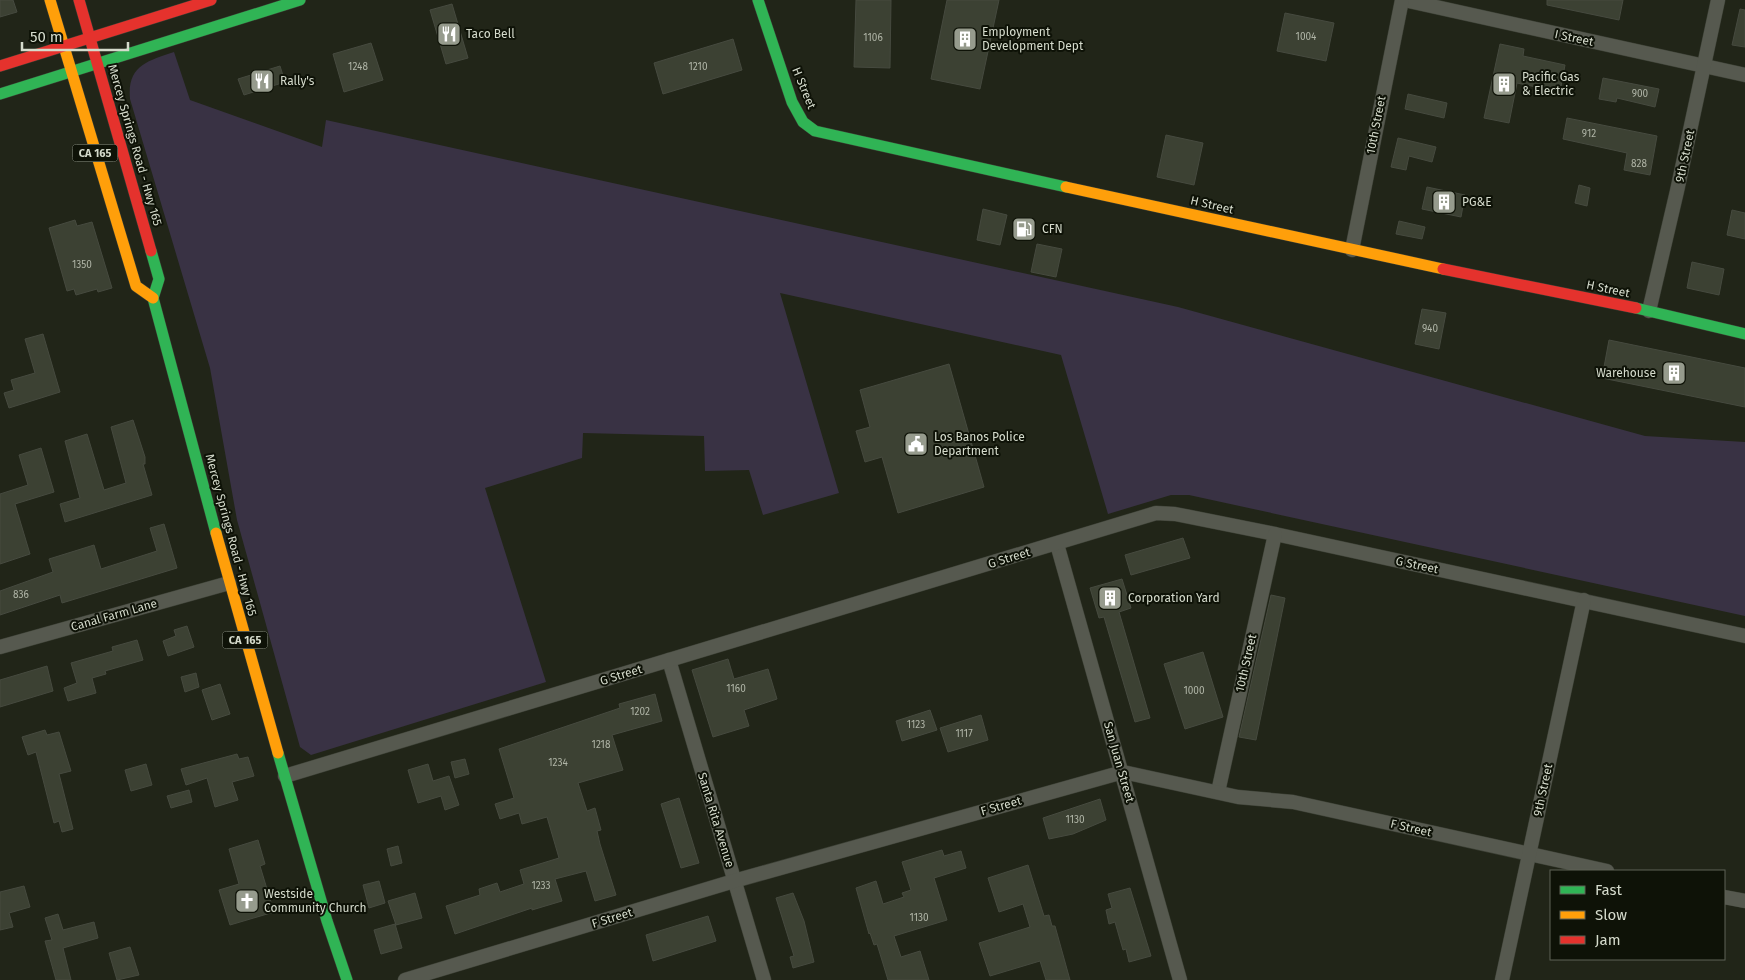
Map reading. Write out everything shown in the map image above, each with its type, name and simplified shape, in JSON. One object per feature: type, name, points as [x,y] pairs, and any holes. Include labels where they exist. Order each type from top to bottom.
[{"type":"main road","name":"CA 165","points":[[50,0],[136,286],[153,298]]},
{"type":"main road","name":"Mercey Springs Road - Hwy 165","points":[[80,0],[159,279],[153,298],[229,583],[327,921],[347,980]]},
{"type":"main road","points":[[0,66],[211,0]]},
{"type":"main road","points":[[0,94],[300,0]]},
{"type":"main road","name":"H Street","points":[[758,0],[792,102],[803,122],[815,131],[1352,250],[1649,311],[1745,334]]},
{"type":"street","name":"10th Street","points":[[1352,250],[1403,0]]},
{"type":"street","name":"I Street","points":[[1403,0],[1745,75]]},
{"type":"street","name":"9th Street","points":[[1649,311],[1718,0]]},
{"type":"street","name":"G Street","points":[[285,776],[1156,513],[1175,514],[1275,534],[1745,636]]},
{"type":"street","name":"10th Street","points":[[1218,792],[1275,534]]},
{"type":"street","name":"San Juan Street","points":[[1057,544],[1122,772],[1178,979]]},
{"type":"street","name":"Canal Farm Lane","points":[[0,647],[229,583]]},
{"type":"street","name":"9th Street","points":[[1502,980],[1584,600]]},
{"type":"street","name":"Santa Rita Avenue","points":[[669,660],[764,980]]},
{"type":"street","name":"F Street","points":[[405,980],[734,880],[1122,772],[1238,797],[1293,802],[1602,870]]},
{"type":"street","points":[[1725,896],[1745,901]]},
{"type":"shaded area","points":[[174,52],[190,100],[322,147],[326,120],[1178,307],[1645,436],[1745,442],[1745,616],[1189,495],[1171,495],[1108,514],[1061,355],[780,293],[839,493],[763,515],[749,470],[705,471],[704,436],[583,433],[582,458],[485,488],[546,682],[311,755],[300,747],[237,520],[210,368],[130,99],[130,88],[135,72],[147,62]]},
{"type":"building","points":[[0,0],[13,0],[17,12],[0,17]]},
{"type":"building","points":[[856,0],[891,0],[890,68],[854,67]]},
{"type":"building","name":"Employment Development Dept","points":[[947,0],[999,0],[980,89],[931,79]]},
{"type":"building","points":[[1547,0],[1623,0],[1619,20],[1547,5]]},
{"type":"building","name":"Taco Bell","points":[[452,4],[468,58],[446,64],[430,10]]},
{"type":"building","points":[[1740,9],[1745,10],[1745,47],[1732,45]]},
{"type":"building","points":[[1285,13],[1334,23],[1326,61],[1277,51]]},
{"type":"building","points":[[733,39],[742,70],[663,94],[654,63]]},
{"type":"building","points":[[371,43],[383,80],[344,92],[333,54]]},
{"type":"building","name":"Pacific Gas & Electric","points":[[1500,44],[1524,49],[1523,56],[1565,65],[1560,92],[1517,83],[1509,123],[1484,118]]},
{"type":"building","name":"Rally's","points":[[280,66],[285,82],[244,95],[238,79]]},
{"type":"building","points":[[1603,78],[1659,89],[1655,107],[1617,98],[1616,102],[1599,99]]},
{"type":"building","points":[[1408,94],[1447,103],[1444,118],[1405,109]]},
{"type":"building","points":[[1567,118],[1657,136],[1650,175],[1624,170],[1627,153],[1563,139]]},
{"type":"building","points":[[1166,135],[1203,143],[1194,185],[1157,177]]},
{"type":"building","points":[[1398,138],[1436,147],[1432,162],[1409,156],[1406,170],[1391,167]]},
{"type":"building","points":[[1579,185],[1590,188],[1587,206],[1575,203]]},
{"type":"building","name":"PG&E","points":[[1427,187],[1465,195],[1461,217],[1422,209]]},
{"type":"building","points":[[983,209],[1007,215],[1000,245],[977,240]]},
{"type":"building","points":[[1732,210],[1745,213],[1745,239],[1727,235]]},
{"type":"building","points":[[75,220],[77,226],[92,222],[112,288],[98,292],[97,289],[76,295],[74,289],[67,291],[49,228]]},
{"type":"building","points":[[1399,221],[1425,227],[1422,239],[1396,234]]},
{"type":"building","points":[[1037,244],[1062,249],[1056,277],[1031,272]]},
{"type":"building","points":[[1692,262],[1724,269],[1719,295],[1687,288]]},
{"type":"building","points":[[1422,309],[1446,313],[1439,349],[1415,344]]},
{"type":"building","points":[[43,334],[60,392],[9,408],[4,393],[14,390],[11,380],[35,373],[25,339]]},
{"type":"building","name":"Warehouse","points":[[1609,340],[1745,368],[1745,407],[1602,378]]},
{"type":"building","name":"Los Banos Police Department","points":[[949,364],[984,487],[898,513],[882,457],[865,462],[856,431],[870,427],[860,390]]},
{"type":"building","points":[[133,420],[145,457],[145,464],[143,464],[152,495],[65,522],[60,504],[80,498],[65,441],[87,434],[104,490],[126,483],[111,427]]},
{"type":"building","points":[[41,448],[54,492],[15,504],[30,554],[0,564],[0,494],[28,485],[19,455]]},
{"type":"building","points":[[164,524],[177,568],[62,603],[60,595],[0,615],[0,591],[53,572],[49,559],[94,545],[101,569],[157,551],[150,528]]},
{"type":"building","points":[[1183,538],[1190,558],[1131,575],[1125,555]]},
{"type":"building","points":[[1122,579],[1131,608],[1119,612],[1150,718],[1135,722],[1104,617],[1099,618],[1090,588]]},
{"type":"building","points":[[1271,595],[1285,598],[1256,740],[1239,737]]},
{"type":"building","points":[[187,626],[194,647],[168,656],[163,641],[176,636],[174,630]]},
{"type":"building","points":[[137,640],[143,660],[105,671],[106,674],[92,678],[96,693],[68,701],[64,688],[77,683],[71,663],[113,651],[112,647]]},
{"type":"building","points":[[1203,652],[1223,717],[1185,729],[1164,664]]},
{"type":"building","points":[[728,659],[734,679],[768,669],[777,699],[744,710],[749,726],[713,737],[692,670]]},
{"type":"building","points":[[47,666],[53,691],[0,707],[0,680]]},
{"type":"building","points":[[196,673],[199,687],[185,692],[181,677]]},
{"type":"building","points":[[220,684],[230,714],[212,720],[202,690]]},
{"type":"building","points":[[655,694],[662,721],[612,735],[623,770],[578,783],[587,811],[595,808],[601,830],[597,831],[600,844],[616,895],[595,901],[586,871],[555,879],[562,901],[532,910],[532,908],[455,934],[446,906],[480,895],[479,889],[497,883],[500,892],[524,884],[520,870],[559,858],[547,817],[522,824],[519,813],[500,819],[495,804],[514,798],[499,749],[620,708],[619,704]]},
{"type":"building","points":[[930,710],[937,730],[902,741],[896,721]]},
{"type":"building","points":[[981,715],[988,740],[948,752],[940,728]]},
{"type":"building","points":[[45,730],[47,735],[59,732],[71,771],[59,774],[73,829],[62,832],[59,821],[54,823],[36,752],[28,755],[22,737]]},
{"type":"building","points":[[237,754],[239,759],[248,757],[254,776],[232,782],[238,800],[215,807],[207,778],[186,785],[181,769]]},
{"type":"building","points":[[465,759],[469,774],[455,778],[451,762]]},
{"type":"building","points":[[146,764],[152,785],[131,791],[125,770]]},
{"type":"building","points":[[428,764],[433,781],[449,776],[459,805],[445,810],[441,796],[418,803],[408,770]]},
{"type":"building","points":[[189,790],[192,802],[171,808],[167,796]]},
{"type":"building","points":[[679,798],[699,863],[681,868],[661,804]]},
{"type":"building","points":[[1100,799],[1106,820],[1073,834],[1049,839],[1043,818]]},
{"type":"building","name":"Westside Community Church","points":[[258,840],[265,864],[260,866],[274,912],[230,925],[219,890],[239,884],[229,849]]},
{"type":"building","points":[[398,846],[402,863],[391,866],[387,849]]},
{"type":"building","points":[[942,850],[944,856],[961,851],[966,868],[934,878],[947,920],[894,936],[901,957],[920,951],[929,980],[888,980],[877,944],[874,945],[869,934],[856,888],[876,881],[883,904],[904,897],[902,893],[911,890],[902,862]]},
{"type":"building","points":[[1028,865],[1044,916],[1049,915],[1052,926],[1055,926],[1070,980],[1046,980],[1040,961],[990,976],[979,943],[1030,927],[1023,904],[999,912],[988,878]]},
{"type":"building","points":[[379,881],[385,903],[369,908],[363,885]]},
{"type":"building","points":[[24,886],[30,907],[9,913],[13,927],[0,930],[0,892]]},
{"type":"building","points":[[1130,888],[1151,956],[1129,962],[1126,949],[1123,950],[1115,922],[1109,924],[1106,910],[1112,908],[1108,894]]},
{"type":"building","points":[[415,893],[422,918],[396,925],[388,901]]},
{"type":"building","points":[[793,893],[804,921],[814,962],[793,968],[790,957],[794,956],[776,898]]},
{"type":"building","points":[[58,914],[63,930],[94,922],[98,938],[63,948],[71,980],[56,980],[45,941],[52,940],[45,918]]},
{"type":"building","points":[[708,916],[716,941],[653,961],[646,935]]},
{"type":"building","points":[[395,924],[402,948],[381,954],[374,930]]},
{"type":"building","points":[[130,947],[139,975],[117,980],[109,953]]},
{"type":"traffic: fast","points":[[0,94],[300,0]]},
{"type":"traffic: fast","points":[[758,0],[792,102],[803,122],[815,131],[1066,187]]},
{"type":"traffic: fast","points":[[151,251],[159,279],[153,298],[216,533]]},
{"type":"traffic: fast","points":[[1636,308],[1745,334]]},
{"type":"traffic: fast","points":[[278,753],[327,921],[347,980]]},
{"type":"traffic: slow","points":[[50,0],[136,286],[153,298]]},
{"type":"traffic: slow","points":[[1066,187],[1443,269]]},
{"type":"traffic: slow","points":[[216,533],[278,753]]},
{"type":"traffic: jam","points":[[79,0],[151,251]]},
{"type":"traffic: jam","points":[[0,66],[211,0]]},
{"type":"traffic: jam","points":[[1443,269],[1636,308]]},
{"type":"place","name":"Taco Bell","points":[[449,34]]},
{"type":"place","name":"Employment Development Dept","points":[[965,39]]},
{"type":"place","name":"Rally's","points":[[262,81]]},
{"type":"place","name":"Pacific Gas & Electric","points":[[1504,84]]},
{"type":"place","name":"PG&E","points":[[1444,202]]},
{"type":"place","name":"CFN","points":[[1024,229]]},
{"type":"place","name":"Warehouse","points":[[1674,373]]},
{"type":"place","name":"Los Banos Police Department","points":[[916,444]]},
{"type":"place","name":"Corporation Yard","points":[[1110,598]]},
{"type":"place","name":"Westside Community Church","points":[[247,901]]}]
